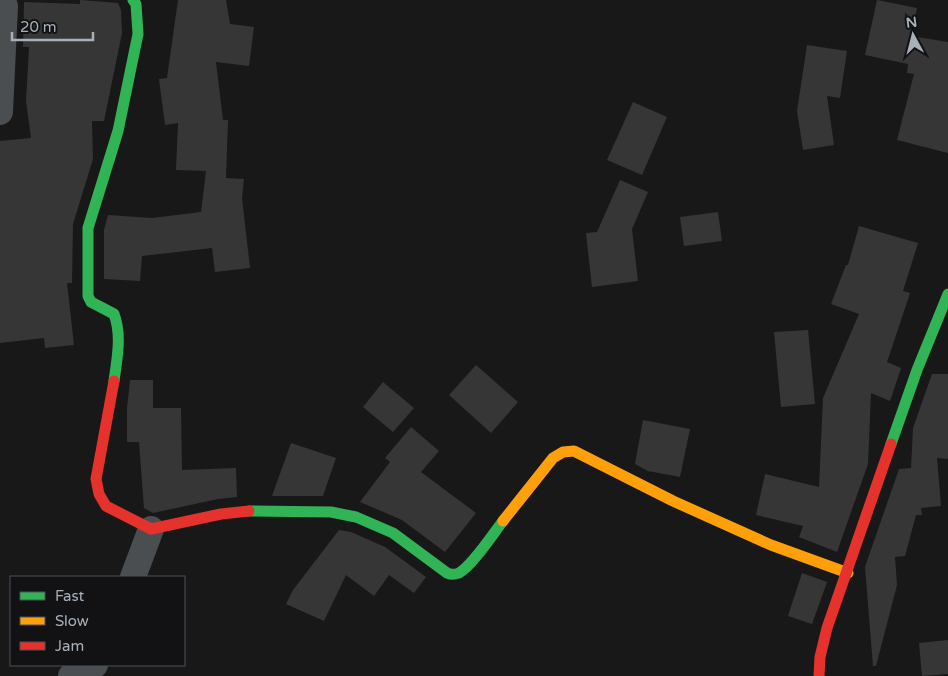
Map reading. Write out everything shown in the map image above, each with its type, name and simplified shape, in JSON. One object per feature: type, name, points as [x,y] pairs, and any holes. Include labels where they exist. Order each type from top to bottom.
[{"type":"street","points":[[133,0],[136,4],[138,34],[118,131],[88,228],[88,296],[91,302],[117,316],[119,324],[117,364],[96,479],[99,494],[106,506],[151,529],[222,514],[332,512],[356,517],[393,533],[447,573],[455,575],[466,568],[553,458],[567,450],[574,451],[673,501],[771,545],[848,573]]},
{"type":"street","points":[[0,112],[7,4]]},
{"type":"street","points":[[819,676],[820,657],[827,628],[848,573],[917,370],[948,294]]},
{"type":"street","points":[[133,576],[151,529]]},
{"type":"street","points":[[71,676],[93,666]]},
{"type":"building","points":[[80,0],[118,3],[121,10],[122,33],[104,121],[92,121],[93,159],[73,224],[72,283],[67,283],[74,345],[45,348],[44,338],[0,343],[0,141],[31,138],[26,101],[29,47],[23,47],[24,2],[80,4]]},
{"type":"building","points":[[178,0],[226,0],[230,24],[254,27],[249,66],[216,62],[223,120],[228,120],[226,178],[244,179],[242,198],[250,268],[215,272],[212,248],[142,256],[140,281],[104,279],[104,230],[108,215],[152,218],[201,212],[206,171],[176,170],[178,123],[165,125],[159,79],[167,78]]},
{"type":"building","points":[[877,0],[917,8],[911,36],[948,42],[948,153],[897,140],[914,74],[907,73],[908,64],[865,55]]},
{"type":"building","points":[[807,45],[847,51],[840,98],[827,96],[834,145],[803,150],[797,111]]},
{"type":"building","points":[[633,102],[667,117],[642,175],[607,160]]},
{"type":"building","points":[[620,180],[648,192],[632,229],[638,281],[592,287],[586,233],[597,232]]},
{"type":"building","points":[[718,212],[722,241],[684,246],[680,217]]},
{"type":"building","points":[[859,226],[918,243],[903,291],[910,293],[887,362],[901,368],[890,401],[871,393],[868,464],[837,552],[799,537],[803,526],[756,515],[765,474],[819,487],[823,398],[859,314],[831,304],[846,265],[848,265]]},
{"type":"building","points":[[808,330],[815,404],[781,407],[774,332]]},
{"type":"building","points":[[476,365],[518,402],[491,433],[449,395]]},
{"type":"building","points":[[932,374],[948,374],[948,459],[937,458],[941,506],[921,508],[922,515],[916,515],[905,556],[895,557],[897,585],[876,666],[873,666],[865,567],[899,469],[911,468],[913,428]]},
{"type":"building","points":[[130,380],[153,380],[153,408],[181,408],[182,470],[236,468],[237,497],[218,499],[153,513],[144,508],[139,442],[127,442],[127,408]]},
{"type":"building","points":[[383,382],[414,408],[393,432],[363,407]]},
{"type":"building","points":[[643,420],[690,429],[680,477],[648,471],[635,464]]},
{"type":"building","points":[[411,427],[439,451],[421,472],[476,513],[445,552],[402,520],[360,502],[390,462],[385,458]]},
{"type":"building","points":[[291,443],[336,458],[323,496],[272,496]]},
{"type":"building","points":[[339,530],[351,532],[385,547],[426,577],[414,593],[389,575],[374,596],[346,575],[324,621],[286,604],[293,590]]},
{"type":"building","points":[[802,573],[827,582],[812,624],[788,616]]},
{"type":"building","points":[[948,640],[948,674],[922,676],[919,643]]},
{"type":"traffic: fast","points":[[114,381],[118,330],[114,314],[91,302],[88,296],[88,228],[118,131],[138,34],[136,4],[133,0]]},
{"type":"traffic: fast","points":[[891,444],[917,370],[948,294]]},
{"type":"traffic: fast","points":[[249,511],[331,512],[356,517],[393,533],[447,573],[453,574],[459,573],[470,564],[503,521]]},
{"type":"traffic: slow","points":[[503,521],[553,458],[563,452],[574,451],[673,501],[771,545],[848,573]]},
{"type":"traffic: jam","points":[[114,381],[96,479],[99,494],[106,506],[151,529],[221,514],[249,511]]},
{"type":"traffic: jam","points":[[819,676],[820,657],[827,628],[891,444]]}]
